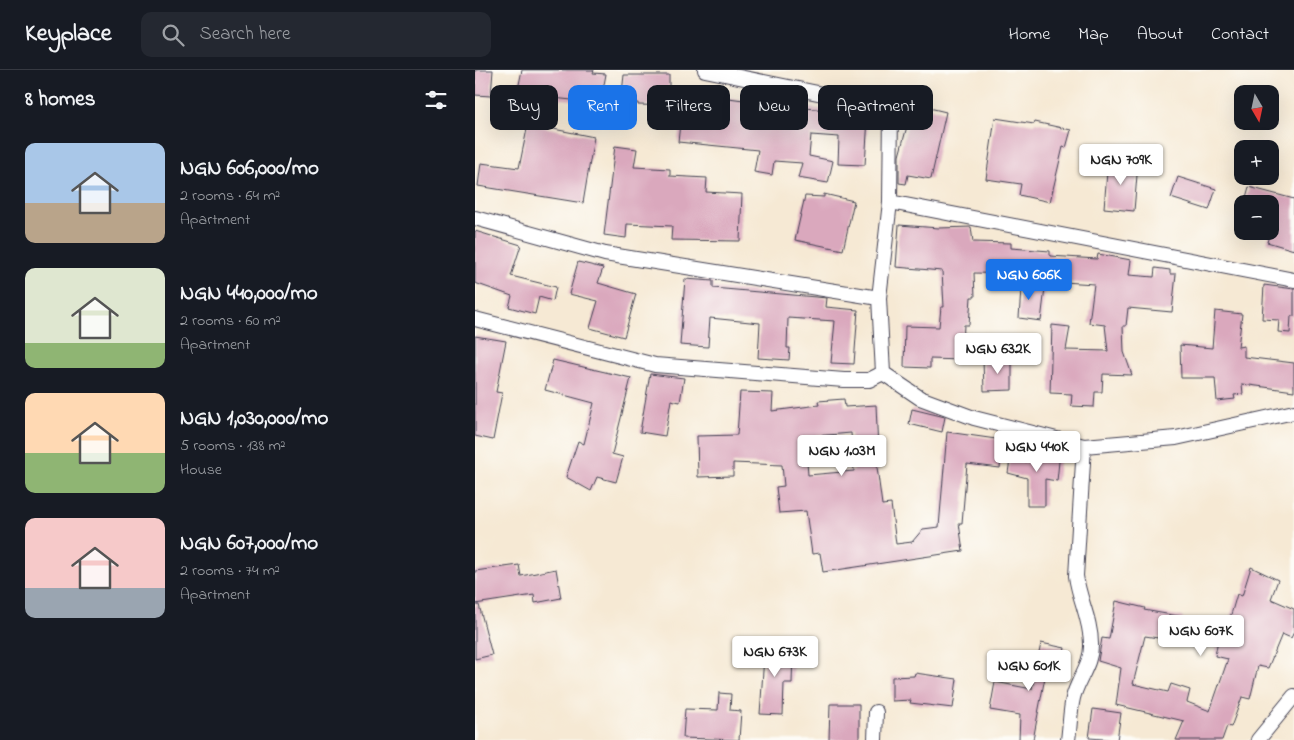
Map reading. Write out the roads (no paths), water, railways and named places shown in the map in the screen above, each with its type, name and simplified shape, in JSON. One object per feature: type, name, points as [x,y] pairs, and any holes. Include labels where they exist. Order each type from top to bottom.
[{"type":"street","points":[[705,70],[891,108],[890,202],[879,298],[883,373]]},
{"type":"street","points":[[890,202],[1294,280]]},
{"type":"street","points":[[475,218],[605,254],[879,298]]},
{"type":"street","points":[[475,319],[655,366],[844,380],[869,380],[883,373]]},
{"type":"street","points":[[883,373],[920,398],[965,414],[1084,446],[1176,438],[1294,412]]},
{"type":"street","points":[[1068,740],[1073,696],[1084,675],[1091,645],[1087,611],[1079,596],[1076,576],[1084,446]]},
{"type":"street","points":[[1258,740],[1294,696]]},
{"type":"street","points":[[875,740],[876,712]]}]
